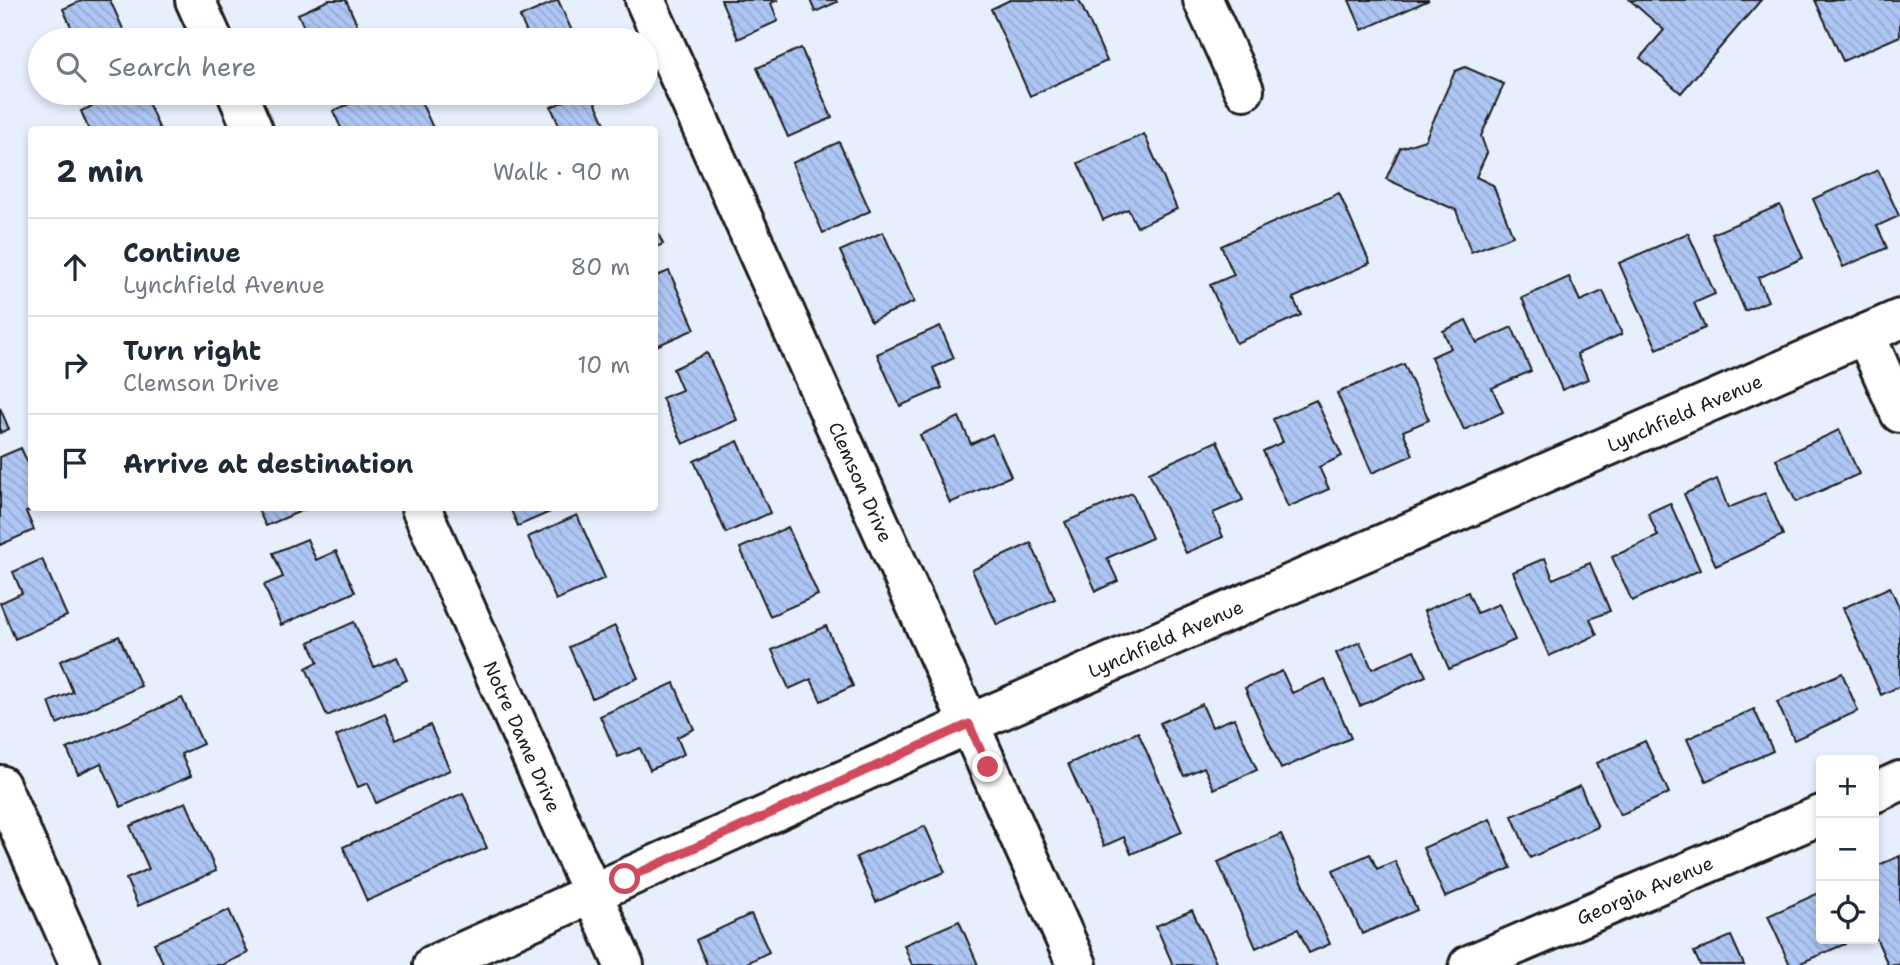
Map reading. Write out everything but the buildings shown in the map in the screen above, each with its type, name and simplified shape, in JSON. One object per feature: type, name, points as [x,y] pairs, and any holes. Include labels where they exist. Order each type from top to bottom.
[{"type":"street","points":[[195,0],[208,28]]},
{"type":"street","name":"Clemson Drive","points":[[645,0],[658,28]]},
{"type":"street","points":[[1203,0],[1244,90]]},
{"type":"street","name":"Clemson Drive","points":[[658,29],[1077,965]]},
{"type":"street","points":[[242,105],[251,126]]},
{"type":"street","name":"Lynchfield Avenue","points":[[433,965],[969,724],[1900,319]]},
{"type":"street","points":[[1865,334],[1900,413]]},
{"type":"street","name":"Notre Dame Drive","points":[[422,511],[624,965]]},
{"type":"street","points":[[1879,791],[1900,781]]},
{"type":"street","points":[[0,785],[80,965]]},
{"type":"street","name":"Georgia Avenue","points":[[1469,965],[1816,817]]},
{"type":"route","points":[[625,879],[969,724],[988,767]]}]
